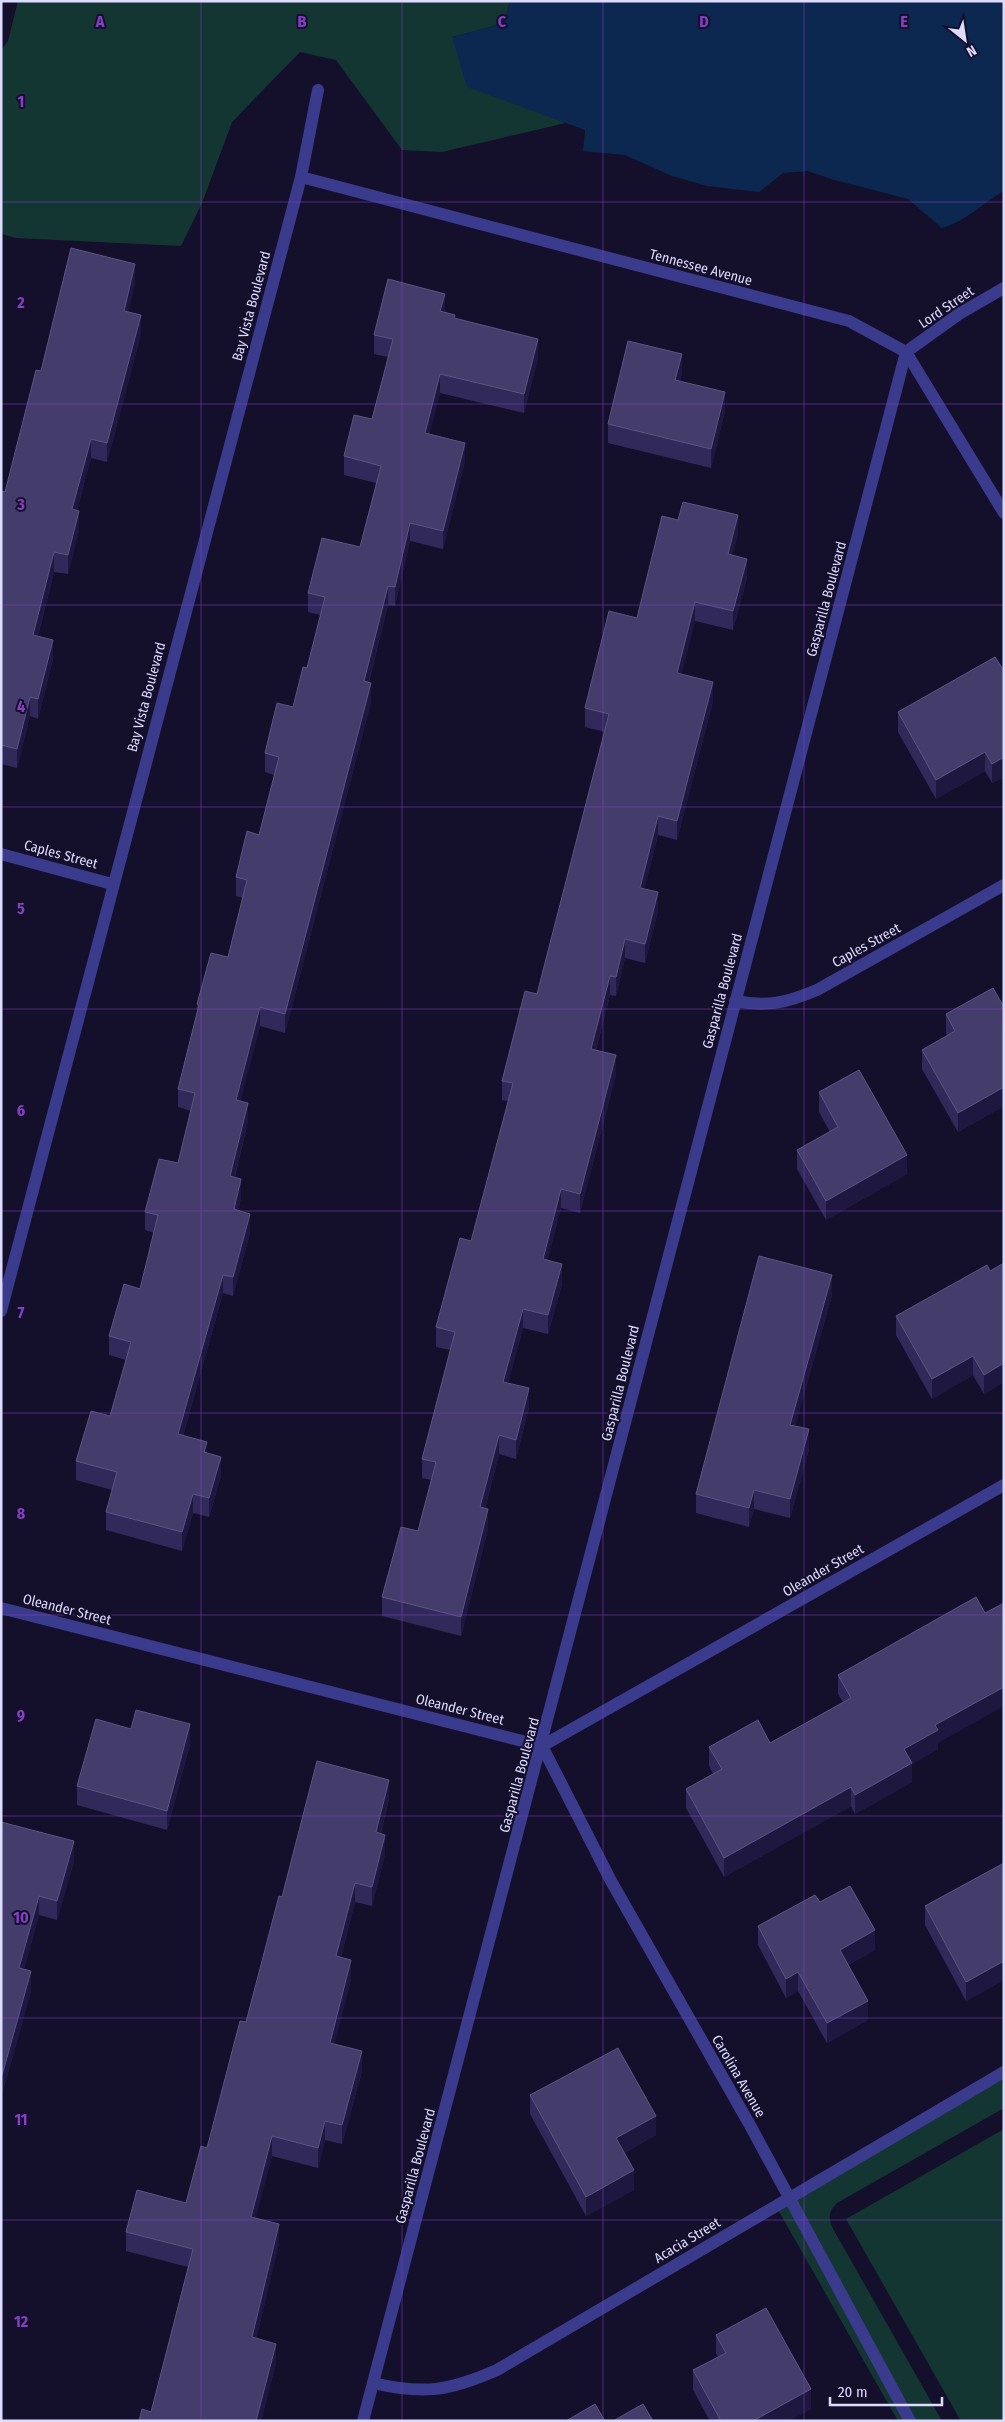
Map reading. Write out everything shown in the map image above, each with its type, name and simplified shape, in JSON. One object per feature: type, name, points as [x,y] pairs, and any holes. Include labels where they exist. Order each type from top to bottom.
[{"type":"street","name":"Bay Vista Boulevard","points":[[1,1311],[112,884],[301,177],[318,90]]},
{"type":"street","name":"Tennessee Avenue","points":[[301,177],[849,322],[906,352]]},
{"type":"street","name":"Lord Street","points":[[906,352],[959,314],[1004,288]]},
{"type":"street","points":[[906,352],[1004,513]]},
{"type":"street","name":"Gasparilla Boulevard","points":[[364,2421],[906,352]]},
{"type":"street","name":"Caples Street","points":[[1,854],[112,884]]},
{"type":"street","name":"Caples Street","points":[[735,1001],[760,1005],[775,1004],[804,996],[1004,885]]},
{"type":"street","name":"Oleander Street","points":[[1,1608],[542,1746],[1004,1485]]},
{"type":"street","name":"Carolina Avenue","points":[[542,1746],[611,1882],[746,2119],[910,2421]]},
{"type":"street","name":"Acacia Street","points":[[373,2383],[404,2391],[434,2390],[470,2382],[497,2370],[1004,2072]]},
{"type":"green space","points":[[18,1],[510,1],[505,20],[494,26],[452,37],[512,102],[566,123],[442,152],[402,150],[336,60],[300,52],[232,122],[202,203],[181,246],[16,238],[1,234],[1,50],[8,41]]},
{"type":"green space","points":[[1004,2079],[1004,2108],[837,2203],[830,2214],[832,2227],[942,2421],[898,2421],[777,2208]]},
{"type":"green space","points":[[1004,2129],[1004,2421],[961,2421],[846,2219]]},
{"type":"water","points":[[510,1],[1004,1],[1004,191],[959,221],[942,228],[908,199],[831,179],[808,171],[783,173],[759,192],[707,186],[672,176],[625,155],[583,151],[585,130],[467,87],[452,37],[494,26],[505,20]]},
{"type":"building","points":[[71,248],[135,264],[124,311],[141,315],[107,443],[91,439],[72,509],[79,511],[68,555],[54,552],[33,635],[53,640],[38,699],[30,697],[17,749],[1,745],[1,491],[5,492],[36,370],[41,371]]},
{"type":"building","points":[[388,279],[445,294],[440,311],[455,315],[454,318],[538,339],[524,394],[440,374],[425,433],[465,443],[443,531],[410,523],[395,587],[388,586],[364,681],[371,683],[285,1014],[260,1007],[236,1100],[248,1103],[230,1176],[241,1179],[234,1209],[250,1214],[233,1277],[223,1275],[178,1434],[207,1442],[204,1452],[221,1457],[209,1498],[193,1494],[182,1532],[106,1512],[117,1472],[76,1461],[91,1411],[110,1416],[131,1342],[109,1336],[124,1284],[140,1289],[158,1215],[145,1212],[159,1159],[178,1163],[195,1093],[178,1089],[199,1005],[197,1004],[211,953],[228,957],[247,880],[236,877],[247,831],[259,835],[279,757],[265,753],[277,703],[293,707],[303,667],[307,668],[325,597],[308,593],[322,538],[360,547],[381,466],[344,456],[354,415],[372,419],[393,339],[374,335]]},
{"type":"building","points":[[628,341],[682,354],[675,380],[725,392],[711,449],[608,424]]},
{"type":"building","points":[[683,502],[738,515],[728,554],[747,559],[733,611],[695,602],[677,673],[713,682],[677,821],[658,816],[640,888],[658,892],[645,944],[625,939],[616,977],[610,976],[591,1049],[616,1055],[580,1194],[561,1189],[543,1259],[562,1264],[548,1315],[523,1309],[503,1382],[529,1388],[516,1440],[499,1435],[480,1507],[488,1509],[461,1617],[382,1597],[401,1527],[418,1531],[436,1462],[422,1459],[455,1332],[436,1327],[460,1238],[471,1241],[513,1083],[502,1081],[525,991],[537,994],[609,714],[585,708],[609,611],[637,618],[662,516],[678,520]]},
{"type":"building","points":[[995,657],[1004,671],[1004,757],[992,764],[985,752],[936,780],[898,712]]},
{"type":"building","points":[[993,988],[1004,1007],[1004,1087],[958,1113],[922,1050],[955,1031],[946,1014]]},
{"type":"building","points":[[859,1070],[907,1155],[826,1201],[797,1150],[838,1127],[819,1092]]},
{"type":"building","points":[[759,1256],[832,1275],[790,1425],[809,1429],[790,1499],[754,1490],[749,1508],[696,1494]]},
{"type":"building","points":[[1004,1263],[1004,1363],[984,1375],[973,1356],[932,1379],[896,1316],[987,1265],[990,1271]]},
{"type":"building","points":[[976,1597],[985,1613],[1004,1603],[1004,1687],[935,1725],[938,1730],[904,1749],[912,1763],[855,1795],[851,1787],[724,1858],[686,1789],[722,1769],[709,1747],[758,1720],[770,1743],[851,1698],[838,1675]]},
{"type":"building","points":[[136,1710],[190,1724],[167,1811],[77,1786],[96,1719],[131,1729]]},
{"type":"building","points":[[317,1761],[389,1780],[376,1832],[385,1835],[372,1887],[355,1883],[336,1956],[351,1960],[330,2043],[362,2051],[342,2125],[325,2121],[318,2148],[272,2136],[251,2217],[279,2224],[252,2337],[276,2344],[256,2421],[139,2421],[142,2409],[151,2412],[193,2249],[126,2232],[137,2190],[186,2203],[201,2146],[207,2148],[240,2021],[246,2022],[279,1896],[282,1897]]},
{"type":"building","points":[[1,1822],[74,1841],[57,1901],[39,1896],[19,1968],[31,1971],[1,2079]]},
{"type":"building","points":[[1004,1863],[1004,1961],[966,1982],[925,1906]]},
{"type":"building","points":[[850,1886],[875,1930],[840,1950],[868,2001],[827,2023],[798,1972],[786,1979],[758,1926],[815,1895],[820,1902]]},
{"type":"building","points":[[618,2048],[656,2116],[616,2138],[634,2170],[586,2197],[530,2095]]},
{"type":"building","points":[[766,2308],[811,2389],[753,2421],[721,2421],[693,2370],[726,2353],[716,2335]]},
{"type":"building","points":[[595,2404],[605,2421],[566,2421]]},
{"type":"building","points":[[643,2404],[653,2421],[613,2421]]}]
